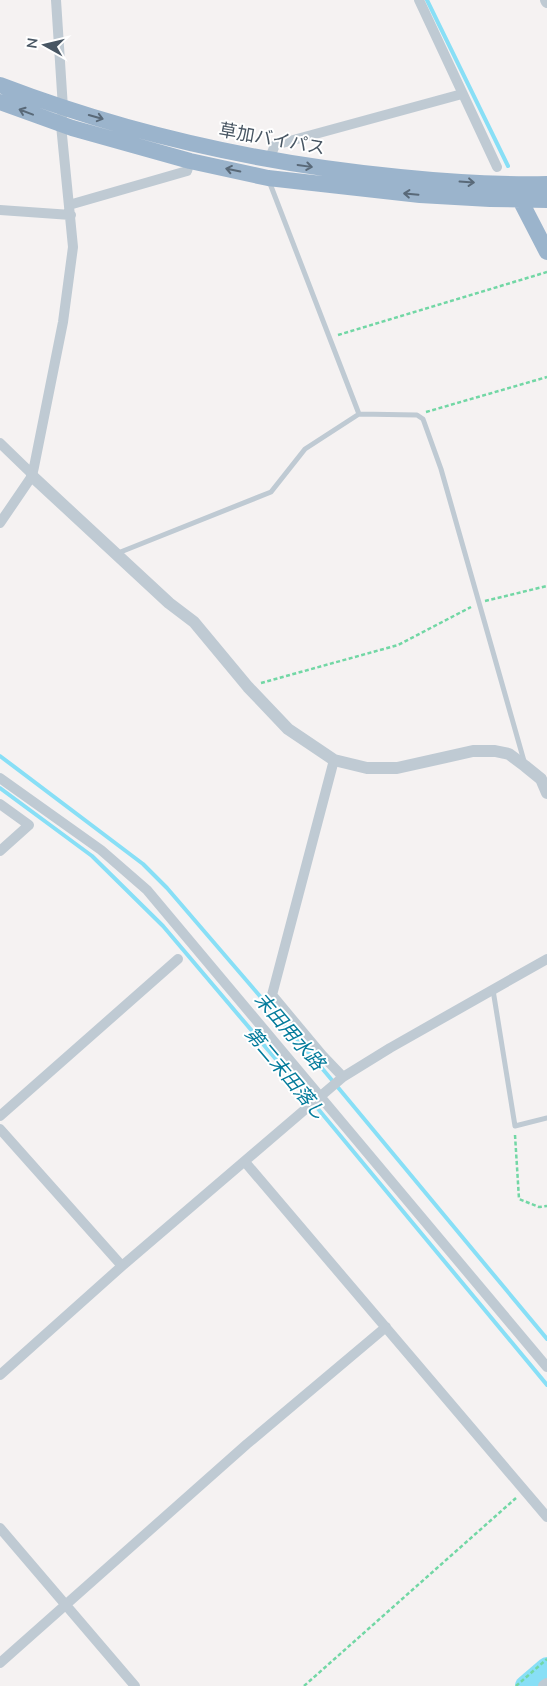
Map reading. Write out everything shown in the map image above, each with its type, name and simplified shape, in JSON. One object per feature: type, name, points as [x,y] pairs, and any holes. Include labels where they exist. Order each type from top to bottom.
[{"type":"highway","name":"草加バイパス","points":[[0,85],[63,108],[194,145],[269,160],[361,174],[422,179],[540,184]]},
{"type":"highway","name":"草加バイパス","points":[[0,102],[61,125],[190,161],[268,178],[420,195],[520,200],[545,204]]},
{"type":"highway","points":[[512,184],[547,252]]},
{"type":"highway","points":[[540,184],[545,204]]},
{"type":"street","points":[[0,524],[32,475],[63,322],[73,247],[61,125],[63,108],[56,0]]},
{"type":"street","points":[[418,0],[497,166]]},
{"type":"street","points":[[269,160],[275,145],[462,94]]},
{"type":"street","points":[[0,210],[70,210],[187,171],[190,161]]},
{"type":"street","points":[[0,443],[169,603],[194,622],[248,687],[288,729],[334,760],[366,768],[397,768],[482,750],[509,754],[541,779],[547,793]]},
{"type":"street","points":[[334,760],[272,995],[343,1077]]},
{"type":"street","points":[[0,778],[101,850],[147,890],[547,1367]]},
{"type":"street","points":[[0,804],[29,825],[0,851]]},
{"type":"street","points":[[0,1116],[178,959]]},
{"type":"street","points":[[0,1375],[122,1266],[343,1077],[547,959]]},
{"type":"street","points":[[0,1129],[122,1266]]},
{"type":"street","points":[[245,1162],[547,1517]]},
{"type":"street","points":[[0,1663],[247,1444],[386,1327]]},
{"type":"street","points":[[0,1528],[135,1686]]},
{"type":"lane","points":[[268,178],[359,414]]},
{"type":"lane","points":[[116,554],[271,492],[305,449],[359,414],[417,415],[423,419],[441,469],[525,766]]},
{"type":"lane","points":[[493,990],[515,1126],[547,1118]]},
{"type":"path","points":[[329,338],[547,272]]},
{"type":"path","points":[[417,415],[547,377]]},
{"type":"path","points":[[248,687],[398,645],[480,603],[547,586]]},
{"type":"path","points":[[515,1126],[519,1199],[539,1207],[547,1206]]},
{"type":"path","points":[[304,1686],[525,1490]]},
{"type":"path","points":[[516,1686],[547,1659]]},
{"type":"waterway","points":[[427,0],[508,166]]},
{"type":"waterway","name":"末田用水路","points":[[0,756],[143,864],[167,888],[326,1073],[547,1339]]},
{"type":"waterway","name":"第二末田落し","points":[[0,788],[92,856],[163,926],[319,1110],[547,1385]]},
{"type":"waterway","name":"第二末田落し","points":[[526,1686],[547,1668]]}]
